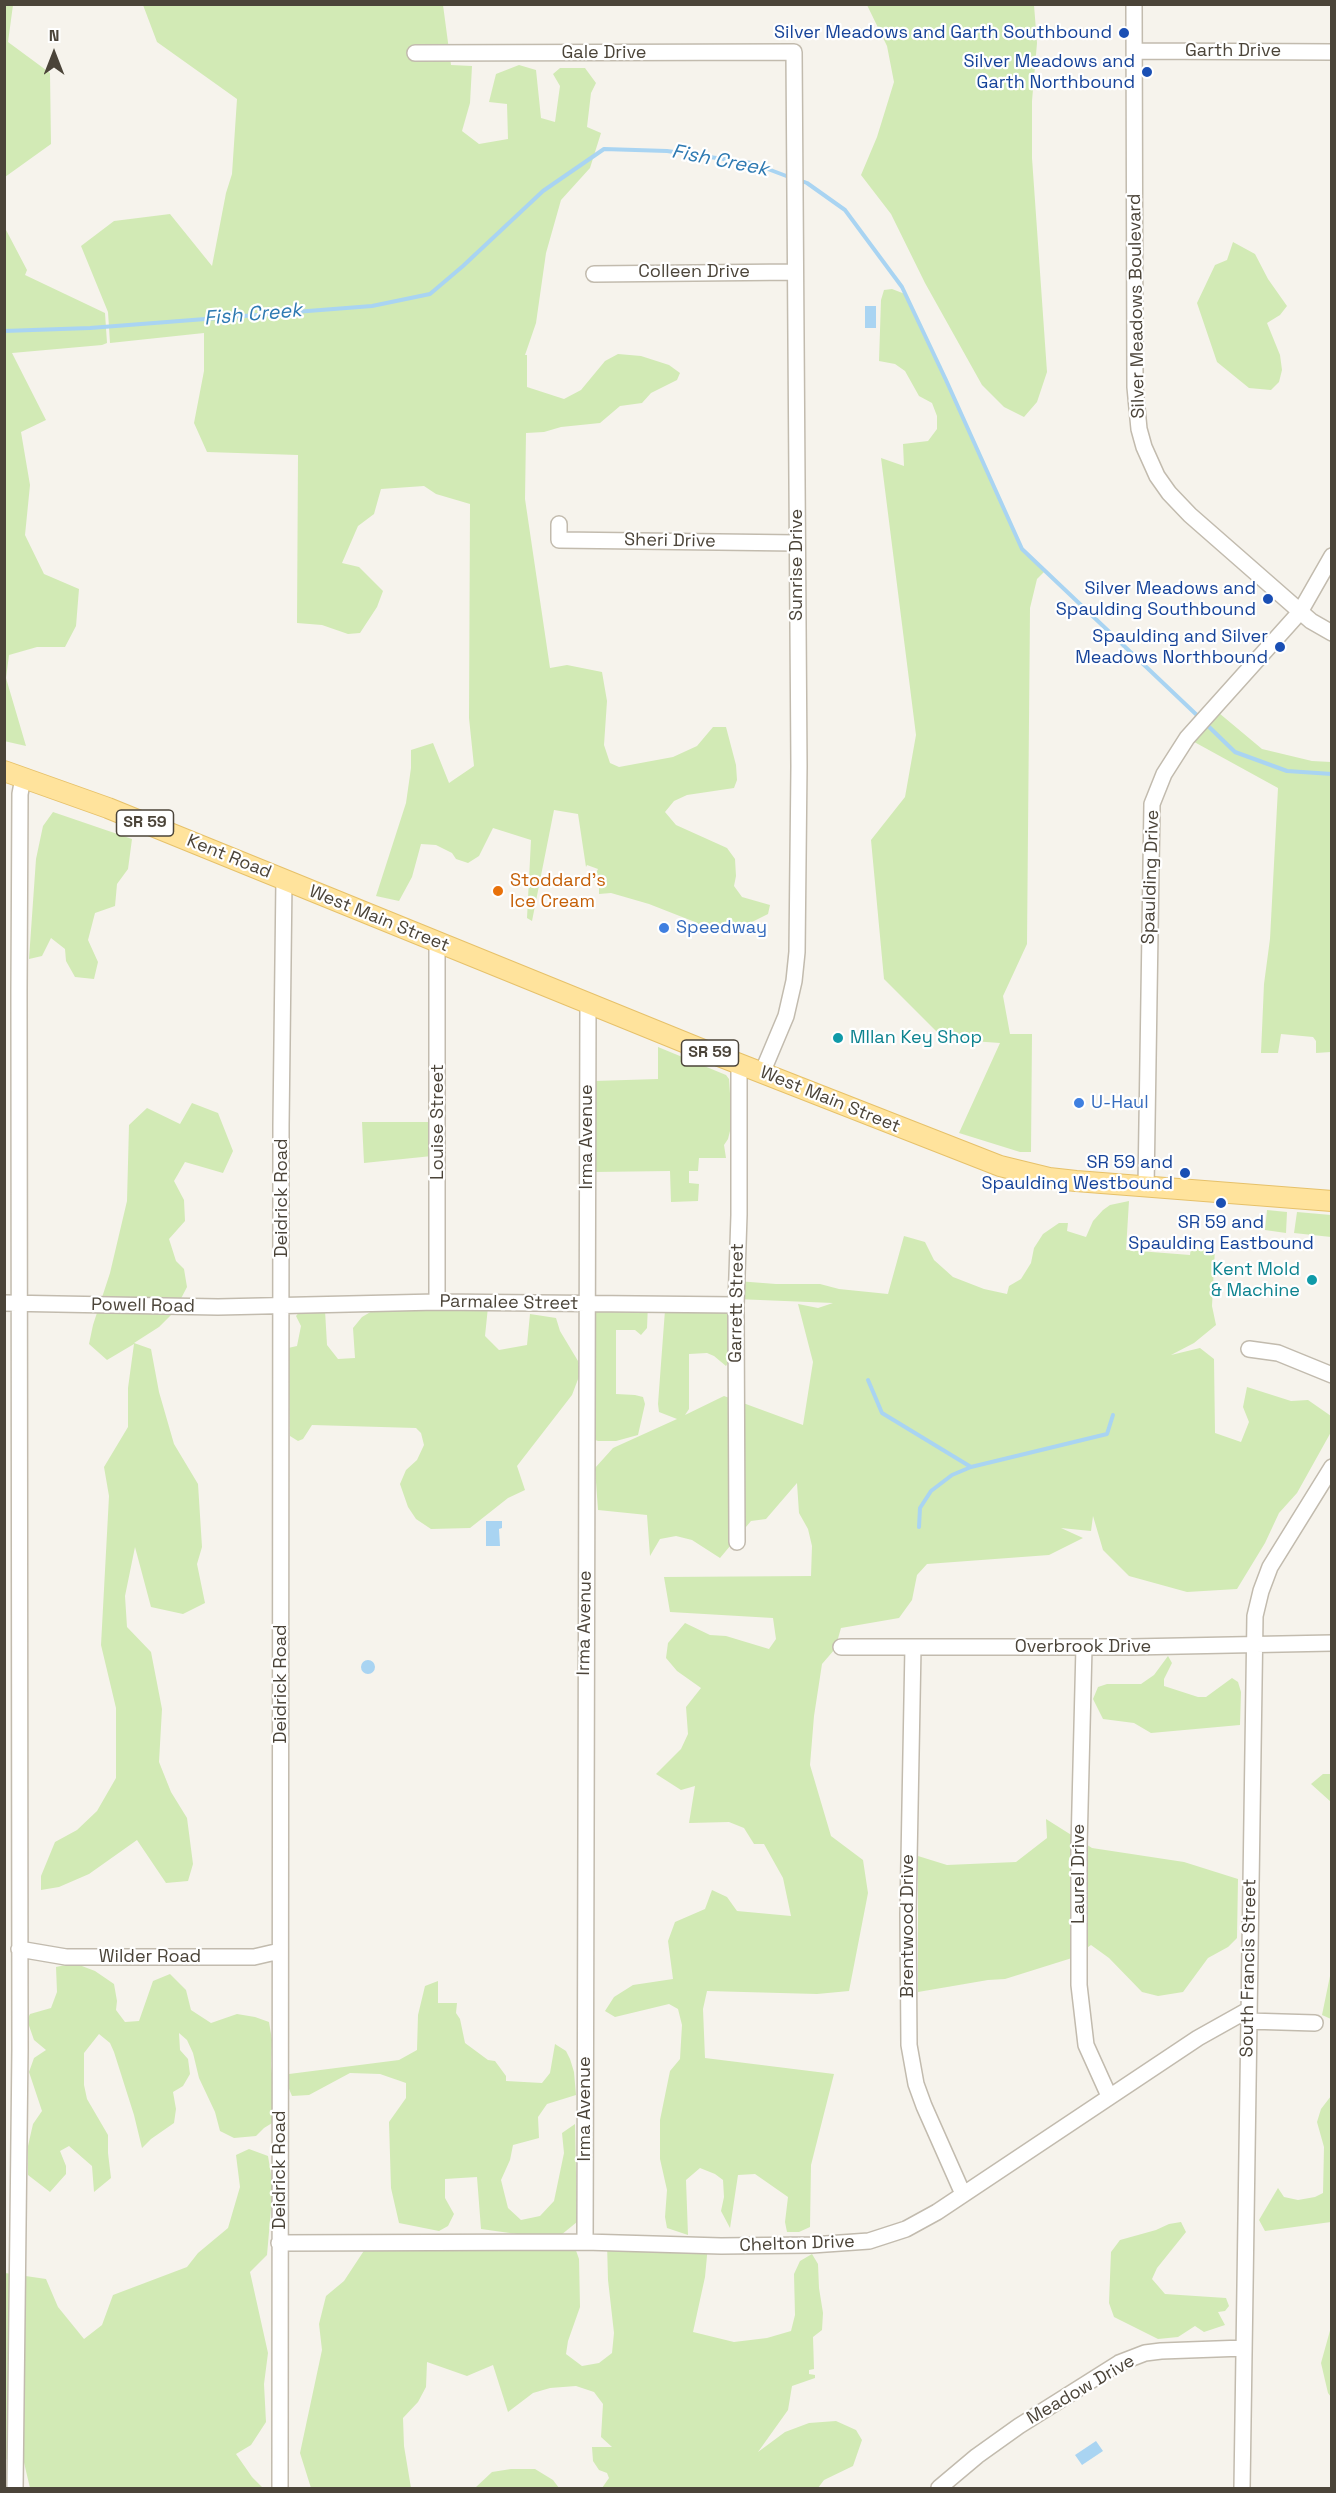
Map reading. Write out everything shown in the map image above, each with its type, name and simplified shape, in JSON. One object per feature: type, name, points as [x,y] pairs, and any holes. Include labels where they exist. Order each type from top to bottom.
[{"type":"main road","name":"Kent Road","points":[[14,774],[108,808],[284,880]]},
{"type":"main road","name":"West Main Street","points":[[284,880],[739,1064],[1000,1166],[1049,1178],[1332,1201]]},
{"type":"street","name":"Silver Meadows Boulevard","points":[[1134,4],[1136,387],[1139,429],[1144,447],[1149,462],[1169,493],[1211,535],[1311,621],[1332,633]]},
{"type":"street","name":"Garth Drive","points":[[1134,51],[1332,52]]},
{"type":"street","name":"Gale Drive","points":[[415,54],[794,52]]},
{"type":"street","name":"Sunrise Drive","points":[[762,1073],[786,1016],[793,988],[797,952],[799,765],[794,52]]},
{"type":"street","name":"Colleen Drive","points":[[594,274],[795,272]]},
{"type":"street","name":"Sheri Drive","points":[[559,524],[559,540],[797,543]]},
{"type":"street","name":"Spaulding Drive","points":[[1146,1186],[1152,804],[1157,790],[1187,738],[1300,612],[1332,556]]},
{"type":"street","points":[[14,774],[20,794],[19,990],[12,1303],[18,1453],[19,1949],[12,2132],[15,2488]]},
{"type":"street","name":"Deidrick Road","points":[[280,2488],[281,1116],[284,880]]},
{"type":"street","name":"Louise Street","points":[[437,942],[437,1302]]},
{"type":"street","name":"Irma Avenue","points":[[585,2242],[588,1003]]},
{"type":"street","name":"Garrett Street","points":[[737,1542],[736,1305],[739,1215],[739,1064]]},
{"type":"street","name":"Parmalee Street","points":[[282,1306],[437,1302],[736,1305]]},
{"type":"street","name":"Powell Road","points":[[12,1303],[282,1306]]},
{"type":"street","points":[[1249,1349],[1278,1353],[1332,1375]]},
{"type":"street","name":"South Francis Street","points":[[1242,2488],[1253,1646],[1258,1602],[1270,1567],[1332,1467]]},
{"type":"street","name":"Overbrook Drive","points":[[842,1647],[1253,1646],[1332,1643]]},
{"type":"street","name":"Brentwood Drive","points":[[913,1647],[908,1914],[909,2045],[916,2084],[963,2194]]},
{"type":"street","name":"Laurel Drive","points":[[1084,1647],[1079,1847],[1079,1985],[1086,2045],[1109,2096]]},
{"type":"street","name":"Wilder Road","points":[[19,1949],[66,1957],[254,1957],[280,1951]]},
{"type":"street","points":[[1248,2015],[1315,2023]]},
{"type":"street","name":"Chelton Drive","points":[[279,2243],[585,2242],[721,2246],[862,2242],[906,2229],[963,2194],[1198,2038],[1248,2015]]},
{"type":"street","name":"Meadow Drive","points":[[939,2488],[977,2456],[1019,2426],[1119,2363],[1161,2351],[1244,2348]]},
{"type":"green space","points":[[5,4],[13,5],[8,42],[50,73],[51,144],[5,177]]},
{"type":"green space","points":[[143,5],[443,5],[451,65],[472,66],[470,103],[462,131],[479,144],[508,139],[507,104],[489,102],[496,74],[519,65],[536,70],[541,118],[555,122],[560,86],[553,74],[560,68],[585,68],[596,83],[591,93],[587,127],[601,133],[590,168],[561,200],[546,253],[536,323],[525,355],[527,355],[527,387],[564,399],[581,390],[605,361],[618,354],[641,356],[669,365],[680,373],[677,380],[651,393],[642,403],[620,406],[600,423],[526,433],[525,499],[550,668],[567,665],[602,672],[607,701],[604,745],[610,763],[619,767],[673,757],[697,746],[713,727],[726,727],[736,765],[737,780],[734,788],[687,795],[674,801],[665,812],[676,825],[727,848],[735,859],[734,886],[742,897],[770,905],[768,914],[744,926],[726,928],[713,935],[695,922],[649,904],[611,893],[599,894],[599,881],[593,880],[598,869],[587,865],[586,867],[578,814],[554,810],[532,921],[527,918],[531,840],[493,828],[479,856],[468,863],[456,859],[452,853],[436,845],[421,844],[412,877],[399,901],[376,896],[406,803],[411,750],[433,743],[449,783],[474,766],[469,718],[470,504],[436,494],[424,486],[381,489],[374,514],[358,526],[342,563],[359,567],[383,591],[377,607],[360,633],[348,634],[322,625],[297,623],[298,455],[207,452],[194,423],[204,371],[204,333],[110,343],[108,312],[81,246],[114,221],[170,214],[212,266],[226,193],[232,174],[237,99],[157,42]]},
{"type":"green space","points":[[867,5],[1034,5],[1037,43],[1032,101],[1032,158],[1047,372],[1037,402],[1024,417],[1004,407],[982,385],[925,283],[891,214],[861,175],[877,137],[894,82],[887,46]]},
{"type":"green space","points":[[5,228],[27,270],[25,275],[105,313],[107,343],[12,353],[46,420],[21,432],[30,485],[25,535],[44,574],[79,589],[76,626],[65,647],[37,647],[9,655],[6,678],[26,746],[4,741]]},
{"type":"green space","points":[[1233,242],[1255,254],[1268,279],[1287,306],[1280,315],[1267,323],[1280,355],[1282,370],[1279,382],[1271,390],[1249,388],[1217,362],[1197,303],[1215,265],[1227,260]]},
{"type":"green space","points":[[892,289],[905,294],[1022,549],[1045,571],[1037,579],[1030,608],[1027,944],[1003,996],[1010,1034],[1032,1034],[1031,1152],[1020,1152],[959,1133],[1000,1043],[944,1039],[884,979],[871,840],[905,797],[916,735],[881,458],[904,466],[903,444],[928,441],[937,429],[937,416],[932,403],[919,396],[905,371],[895,364],[879,361],[881,300],[884,290]]},
{"type":"green space","points":[[1213,708],[1262,749],[1312,761],[1331,762],[1331,1052],[1316,1053],[1316,1041],[1313,1037],[1281,1034],[1278,1053],[1261,1053],[1278,788],[1187,738]]},
{"type":"green space","points":[[53,812],[132,839],[128,869],[117,884],[115,906],[95,913],[88,940],[98,962],[94,979],[75,977],[66,961],[65,949],[51,938],[42,956],[29,959],[36,859],[43,826]]},
{"type":"green space","points":[[658,1047],[726,1075],[729,1079],[732,1123],[724,1145],[726,1158],[699,1158],[698,1171],[689,1171],[689,1183],[699,1184],[698,1201],[671,1202],[670,1171],[593,1172],[594,1081],[658,1079]]},
{"type":"green space","points":[[192,1103],[218,1113],[233,1151],[223,1173],[185,1162],[174,1181],[184,1200],[185,1221],[169,1239],[176,1261],[184,1269],[187,1287],[174,1312],[159,1327],[134,1343],[151,1349],[159,1392],[174,1444],[198,1484],[202,1547],[197,1564],[205,1603],[183,1614],[151,1607],[135,1547],[125,1596],[127,1627],[151,1652],[162,1709],[159,1762],[171,1792],[187,1818],[193,1864],[188,1881],[166,1883],[137,1840],[89,1874],[59,1887],[41,1890],[41,1876],[55,1842],[77,1830],[97,1811],[116,1778],[116,1708],[101,1645],[109,1496],[104,1467],[128,1427],[128,1388],[134,1344],[107,1360],[89,1344],[110,1273],[127,1201],[129,1125],[147,1108],[180,1124]]},
{"type":"green space","points":[[362,1122],[432,1122],[432,1156],[364,1163]]},
{"type":"green space","points":[[1129,1201],[1126,1250],[1190,1255],[1191,1247],[1215,1248],[1212,1306],[1216,1325],[1194,1343],[1171,1355],[1200,1348],[1214,1359],[1215,1433],[1241,1442],[1249,1422],[1243,1407],[1247,1387],[1291,1401],[1308,1400],[1331,1416],[1331,1432],[1297,1493],[1279,1513],[1265,1543],[1237,1589],[1187,1592],[1129,1576],[1103,1550],[1093,1516],[1091,1531],[1061,1528],[1083,1538],[1049,1555],[927,1564],[917,1575],[912,1600],[899,1618],[841,1628],[835,1649],[822,1664],[814,1716],[810,1765],[831,1836],[863,1860],[868,1893],[849,1991],[817,1994],[707,1991],[703,2009],[705,2058],[834,2074],[811,2165],[810,2227],[799,2232],[787,2232],[785,2222],[788,2197],[755,2174],[738,2175],[730,2228],[721,2211],[724,2197],[723,2180],[700,2168],[686,2180],[688,2235],[667,2228],[665,2217],[667,2190],[660,2159],[660,2120],[670,2071],[680,2059],[682,2025],[678,2009],[669,2004],[615,2017],[605,2011],[614,1997],[633,1985],[673,1979],[668,1941],[675,1922],[705,1909],[712,1890],[727,1897],[737,1911],[791,1916],[783,1878],[764,1844],[754,1844],[744,1828],[729,1822],[689,1823],[695,1786],[681,1790],[656,1774],[681,1749],[688,1734],[686,1707],[701,1688],[677,1671],[666,1658],[668,1643],[685,1623],[710,1635],[726,1636],[769,1649],[776,1639],[773,1618],[670,1612],[664,1577],[811,1576],[812,1546],[808,1529],[799,1513],[797,1483],[766,1519],[751,1521],[720,1558],[692,1540],[676,1536],[660,1539],[650,1556],[647,1515],[598,1510],[595,1468],[613,1448],[677,1419],[659,1412],[658,1404],[665,1310],[730,1310],[732,1357],[726,1366],[707,1353],[689,1354],[689,1409],[685,1415],[724,1396],[803,1425],[813,1362],[798,1304],[818,1308],[833,1303],[736,1299],[737,1281],[820,1284],[839,1289],[888,1294],[904,1236],[925,1242],[934,1260],[953,1277],[984,1289],[1007,1294],[1009,1286],[1021,1279],[1031,1263],[1034,1248],[1043,1234],[1059,1223],[1068,1223],[1067,1231],[1086,1237],[1093,1221],[1103,1210],[1110,1205]]},
{"type":"green space","points":[[1267,1210],[1287,1212],[1286,1233],[1265,1230]]},
{"type":"green space","points":[[1297,1212],[1331,1215],[1331,1237],[1294,1233]]},
{"type":"green space","points":[[586,1304],[648,1304],[647,1328],[641,1335],[635,1330],[616,1330],[616,1394],[643,1397],[645,1404],[638,1435],[616,1441],[598,1441],[590,1438]]},
{"type":"green space","points":[[379,1307],[488,1307],[485,1336],[499,1350],[527,1345],[530,1314],[556,1318],[560,1331],[578,1361],[580,1374],[572,1395],[517,1466],[525,1490],[508,1498],[470,1528],[431,1529],[416,1519],[408,1507],[400,1484],[406,1470],[417,1460],[424,1445],[421,1433],[416,1428],[312,1425],[303,1439],[298,1441],[290,1436],[288,1348],[297,1346],[301,1326],[296,1316],[302,1309],[325,1310],[327,1345],[338,1359],[355,1358],[353,1328],[362,1317]]},
{"type":"green space","points":[[1168,1656],[1172,1663],[1164,1679],[1164,1686],[1198,1697],[1206,1697],[1232,1678],[1238,1682],[1241,1692],[1240,1725],[1151,1733],[1134,1723],[1103,1719],[1093,1699],[1098,1687],[1107,1684],[1141,1684],[1154,1675]]},
{"type":"green space","points":[[1323,1774],[1331,1774],[1331,1802],[1311,1784]]},
{"type":"green space","points":[[1046,1819],[1092,1848],[1184,1862],[1238,1879],[1237,1938],[1228,1947],[1208,1958],[1183,1992],[1158,1996],[1142,1992],[1109,1958],[1091,1945],[1072,1958],[1005,1979],[918,1992],[918,1856],[947,1865],[1016,1862],[1047,1838]]},
{"type":"green space","points":[[1331,1873],[1331,2019],[1322,2015],[1330,1976]]},
{"type":"green space","points":[[74,1963],[95,1971],[114,1984],[116,2010],[125,2022],[139,2021],[153,1981],[170,1974],[186,1990],[191,2010],[211,2023],[237,2014],[269,2022],[277,2120],[256,2136],[234,2138],[220,2131],[215,2112],[199,2078],[193,2053],[187,2040],[179,2033],[180,2050],[188,2059],[190,2074],[183,2086],[173,2092],[176,2109],[174,2123],[142,2148],[114,2052],[110,2043],[99,2034],[84,2053],[84,2085],[87,2099],[108,2135],[111,2178],[94,2192],[92,2166],[69,2146],[60,2151],[66,2166],[66,2174],[50,2192],[28,2175],[28,2146],[33,2124],[42,2111],[29,2072],[34,2058],[46,2050],[34,2040],[27,2020],[30,2014],[51,2008],[57,1992],[56,1967]]},
{"type":"green space","points":[[438,1981],[438,2003],[457,2003],[456,2013],[460,2019],[465,2043],[488,2060],[495,2061],[506,2076],[506,2081],[542,2083],[550,2073],[555,2044],[566,2051],[570,2059],[574,2072],[576,2095],[547,2104],[538,2117],[539,2138],[513,2145],[510,2160],[501,2180],[508,2208],[521,2220],[540,2216],[554,2201],[564,2153],[562,2133],[575,2124],[577,2222],[561,2235],[517,2234],[481,2229],[477,2177],[445,2179],[445,2198],[454,2214],[448,2226],[439,2231],[399,2223],[391,2188],[389,2122],[406,2098],[406,2083],[380,2074],[350,2073],[309,2095],[292,2096],[287,2084],[289,2074],[399,2060],[417,2050],[418,2015],[425,1986]]},
{"type":"green space","points":[[1331,2096],[1331,2222],[1265,2231],[1259,2220],[1278,2188],[1284,2197],[1298,2200],[1323,2193],[1324,2147],[1317,2122],[1321,2109]]},
{"type":"green space","points":[[249,2149],[268,2156],[273,2186],[267,2255],[250,2272],[268,2353],[264,2384],[266,2422],[251,2445],[236,2454],[263,2488],[30,2488],[22,2454],[5,2460],[5,2273],[46,2279],[58,2307],[84,2339],[102,2325],[113,2295],[187,2267],[198,2253],[228,2228],[240,2187],[236,2155]]},
{"type":"green space","points":[[1181,2222],[1186,2232],[1157,2268],[1152,2279],[1165,2294],[1226,2298],[1229,2306],[1225,2311],[1218,2312],[1225,2325],[1204,2332],[1195,2326],[1178,2337],[1158,2339],[1114,2317],[1109,2303],[1111,2252],[1120,2240]]},
{"type":"green space","points":[[573,2242],[579,2259],[580,2307],[566,2354],[582,2366],[599,2363],[612,2353],[614,2333],[608,2280],[607,2243],[708,2245],[705,2277],[693,2332],[734,2342],[767,2338],[791,2331],[795,2315],[794,2274],[800,2261],[812,2254],[818,2264],[823,2313],[822,2330],[813,2337],[814,2369],[809,2370],[809,2374],[815,2375],[815,2378],[792,2386],[788,2410],[758,2452],[785,2432],[809,2423],[836,2421],[856,2430],[862,2440],[853,2466],[824,2480],[818,2488],[602,2488],[609,2478],[607,2473],[599,2470],[593,2461],[592,2447],[612,2447],[601,2437],[603,2404],[594,2392],[576,2386],[550,2388],[533,2393],[508,2412],[493,2365],[467,2376],[427,2362],[426,2387],[418,2402],[403,2418],[404,2446],[411,2488],[311,2488],[300,2453],[322,2350],[319,2324],[326,2296],[344,2281],[369,2243]]},
{"type":"green space","points":[[1331,2327],[1331,2397],[1321,2363]]},
{"type":"green space","points":[[535,2469],[553,2480],[559,2488],[475,2488],[492,2472]]},
{"type":"water","points":[[865,306],[876,306],[876,328],[865,328]]},
{"type":"water","points":[[486,1521],[502,1521],[502,1528],[499,1529],[500,1546],[486,1546]]},
{"type":"water","points":[[365,1660],[371,1660],[375,1667],[371,1674],[365,1674],[361,1670],[361,1664]]},
{"type":"water","points":[[1096,2441],[1103,2451],[1082,2465],[1075,2455]]},
{"type":"waterway","name":"Fish Creek","points":[[4,331],[90,328],[372,306],[430,294],[543,191],[604,149],[667,151],[752,163],[789,177]]},
{"type":"waterway","name":"Fish Creek","points":[[799,180],[807,183],[845,210],[902,287],[1022,549],[1201,719]]},
{"type":"waterway","name":"Fish Creek","points":[[1206,724],[1235,752],[1287,771],[1332,774]]},
{"type":"waterway","points":[[868,1380],[882,1413],[971,1467]]},
{"type":"waterway","points":[[919,1527],[920,1508],[931,1491],[952,1475],[971,1467],[1107,1434],[1113,1415]]},
{"type":"place","name":"Silver Meadows and Garth Southbound","points":[[1124,33]]},
{"type":"place","name":"Silver Meadows and Garth Northbound","points":[[1147,72]]},
{"type":"place","name":"Silver Meadows and Spaulding Southbound","points":[[1268,599]]},
{"type":"place","name":"Spaulding and Silver Meadows Northbound","points":[[1280,647]]},
{"type":"place","name":"Stoddard's Ice Cream","points":[[498,891]]},
{"type":"place","name":"Speedway","points":[[664,928]]},
{"type":"place","name":"MIlan Key Shop","points":[[838,1038]]},
{"type":"place","name":"U-Haul","points":[[1079,1103]]},
{"type":"place","name":"SR 59 and Spaulding Westbound","points":[[1185,1173]]},
{"type":"place","name":"SR 59 and Spaulding Eastbound","points":[[1221,1203]]},
{"type":"place","name":"Kent Mold & Machine","points":[[1312,1280]]}]
